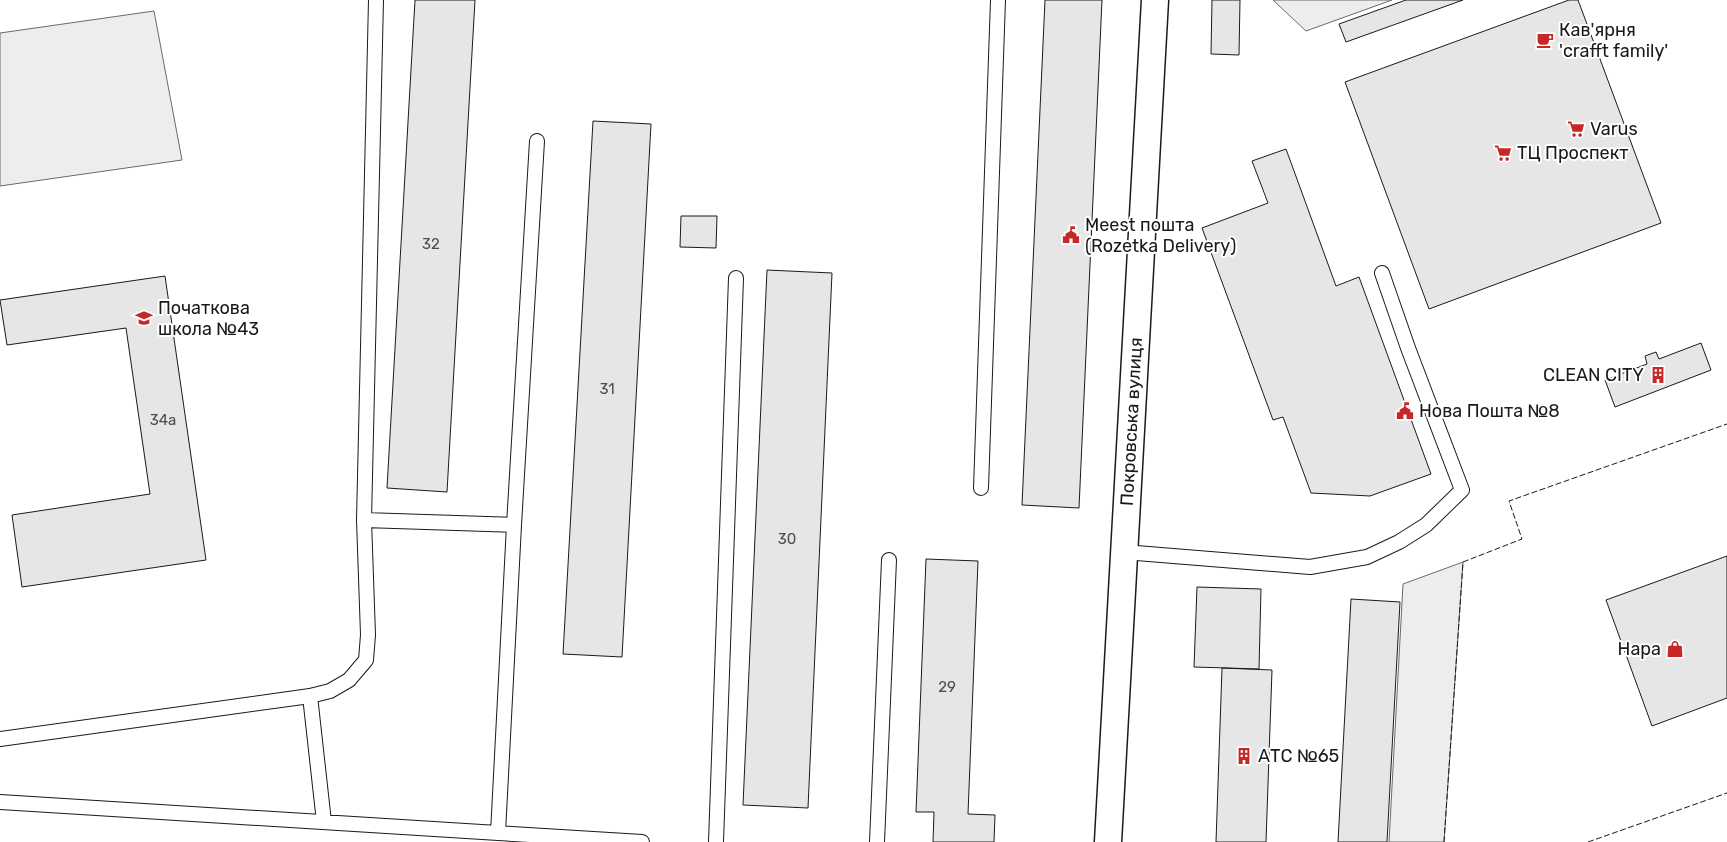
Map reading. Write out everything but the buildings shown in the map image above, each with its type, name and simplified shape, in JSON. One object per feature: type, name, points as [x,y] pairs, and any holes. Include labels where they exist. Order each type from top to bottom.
[{"type":"street","name":"Покровська вулиця","points":[[1108,842],[1155,0]]},
{"type":"lane","points":[[0,739],[310,696],[330,690],[349,680],[366,660],[368,636],[364,520],[376,0]]},
{"type":"lane","points":[[981,488],[998,0]]},
{"type":"lane","points":[[498,833],[537,141]]},
{"type":"lane","points":[[1124,552],[1310,567],[1367,557],[1399,542],[1426,525],[1462,490],[1382,274]]},
{"type":"lane","points":[[716,842],[736,278]]},
{"type":"lane","points":[[364,520],[514,525]]},
{"type":"lane","points":[[877,842],[888,560]]},
{"type":"lane","points":[[310,696],[324,822]]},
{"type":"lane","points":[[0,802],[642,842]]},
{"type":"shaded area","points":[[1273,0],[1392,0],[1306,31]]},
{"type":"shaded area","points":[[154,11],[182,160],[0,186],[0,33]]},
{"type":"shaded area","points":[[1463,562],[1444,842],[1389,842],[1403,584]]},
{"type":"fence","points":[[1444,842],[1463,562],[1522,539],[1509,501],[1727,424]]},
{"type":"fence","points":[[1588,842],[1727,793]]},
{"type":"place","name":"Кав'ярня 'crafft family'","points":[[1545,40]]},
{"type":"place","name":"Varus","points":[[1576,129]]},
{"type":"place","name":"ТЦ Проспект","points":[[1503,153]]},
{"type":"place","name":"Meest пошта (Rozetka Delivery)","points":[[1071,235]]},
{"type":"place","name":"Початкова школа №43","points":[[144,318]]},
{"type":"place","name":"CLEAN CITY","points":[[1658,375]]},
{"type":"place","name":"Нова Пошта №8","points":[[1405,411]]},
{"type":"place","name":"Нара","points":[[1675,649]]},
{"type":"place","name":"АТС №65","points":[[1244,756]]}]
